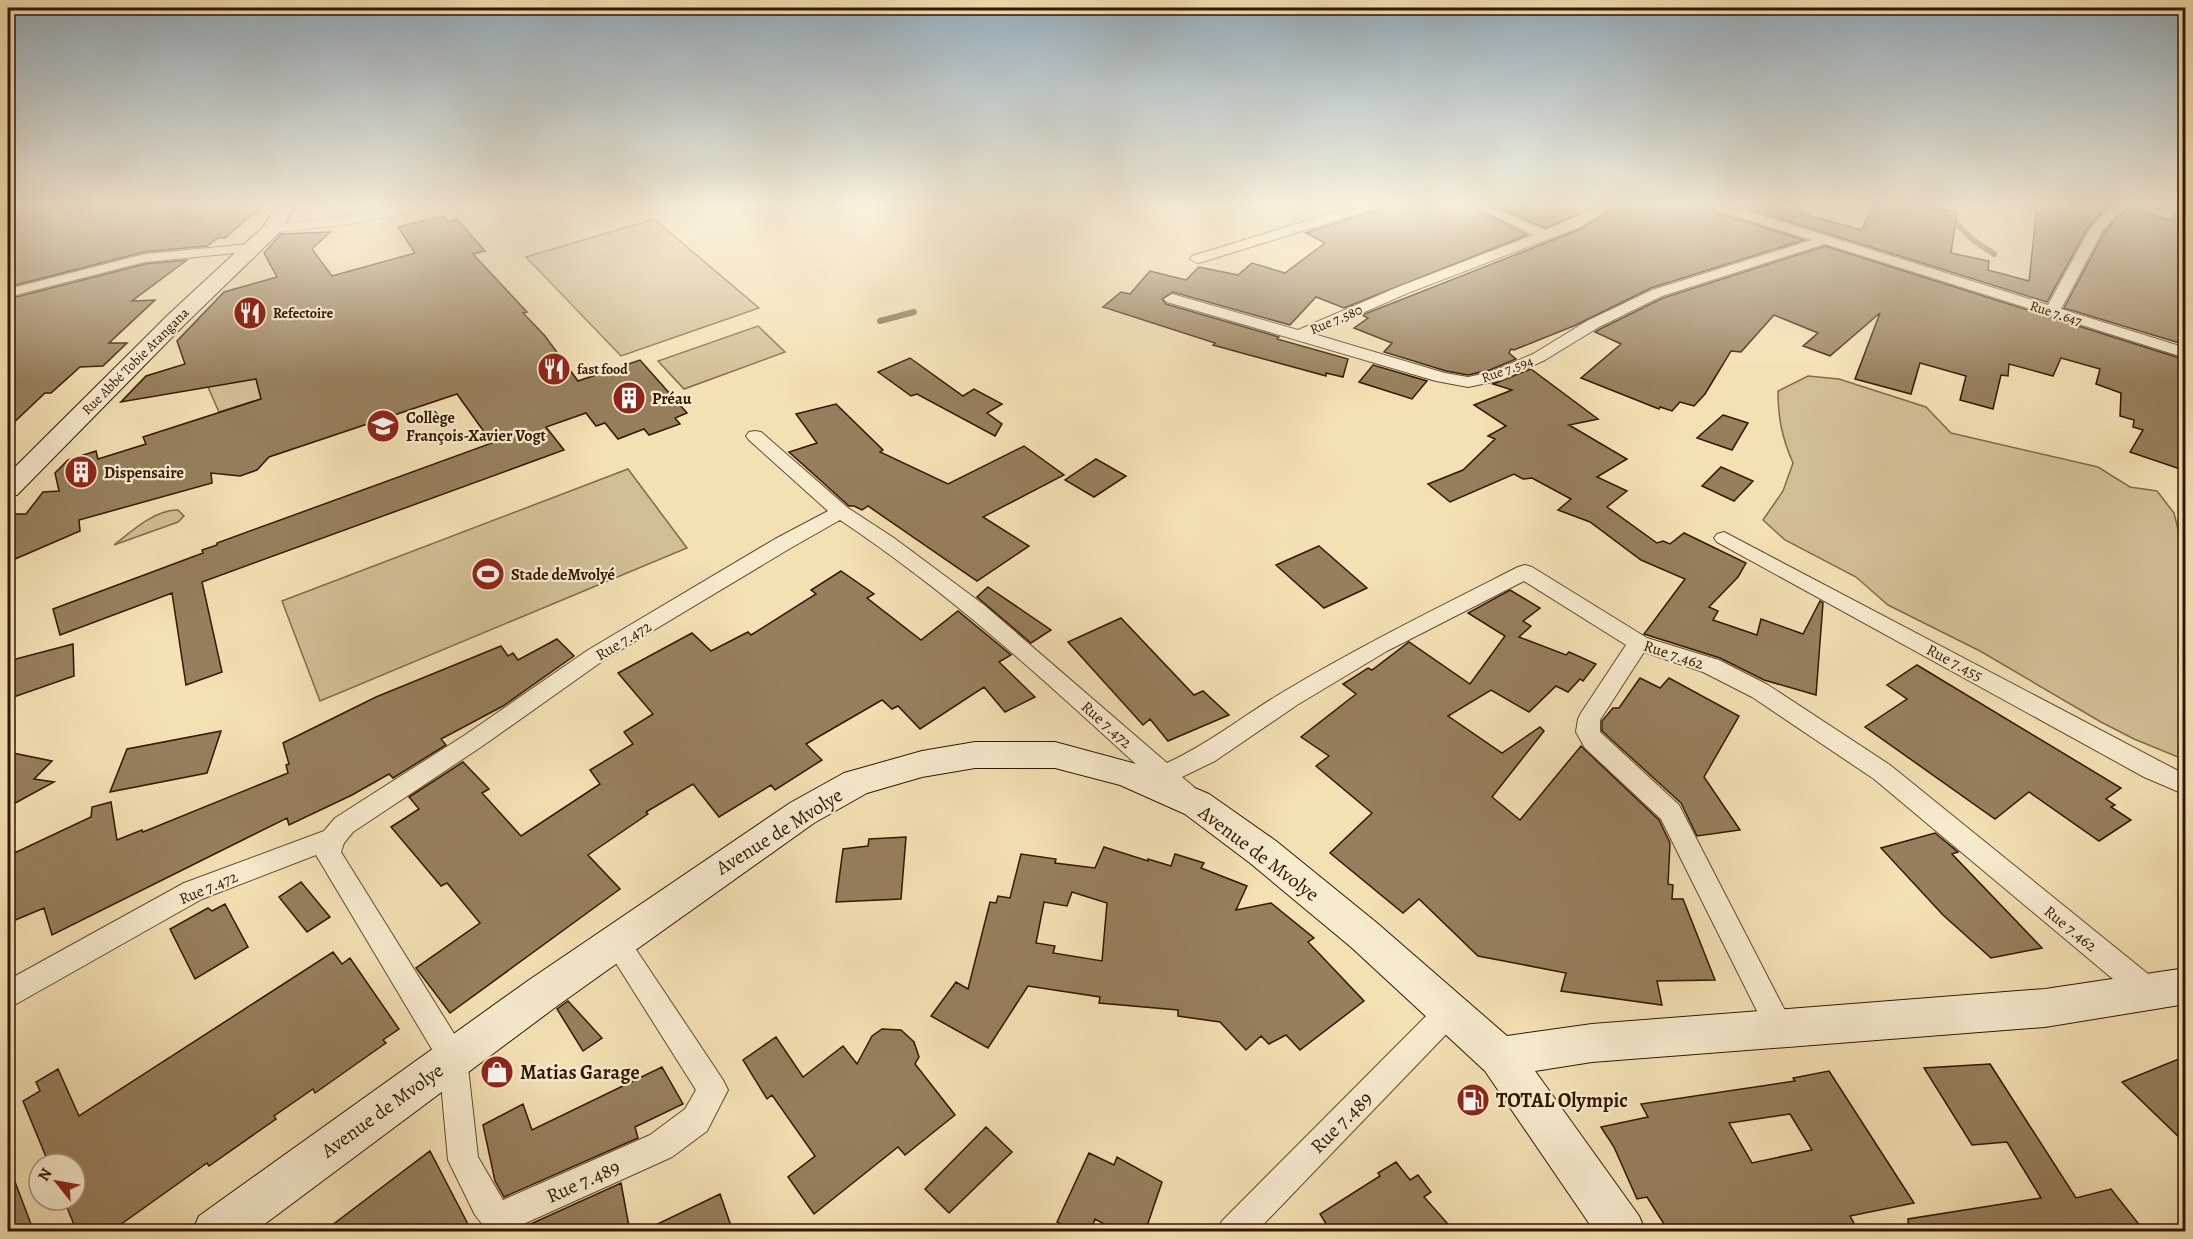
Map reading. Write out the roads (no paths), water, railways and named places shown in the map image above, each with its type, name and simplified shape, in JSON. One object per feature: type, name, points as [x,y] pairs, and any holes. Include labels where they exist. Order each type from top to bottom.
[{"type":"street","points":[[8,293],[118,265]]},
{"type":"street","name":"Rue Abbé Tobie Atangana","points":[[8,489],[233,265]]},
{"type":"street","name":"Rue 7.580","points":[[1299,335],[1468,265]]},
{"type":"street","name":"Rue 7.594","points":[[1172,299],[1442,377],[1468,382],[1496,376],[1523,365],[1593,324],[1657,293],[1746,265]]},
{"type":"street","name":"Rue 7.647","points":[[1907,265],[2186,353]]},
{"type":"street","points":[[2052,312],[2077,265]]},
{"type":"street","points":[[755,436],[841,512]]},
{"type":"street","name":"Rue 7.472","points":[[8,994],[193,891],[333,838],[344,825],[472,741],[596,655],[782,544],[841,512],[889,544],[1004,632],[1197,804]]},
{"type":"street","name":"Rue 7.455","points":[[1724,538],[2152,770],[2186,786]]},
{"type":"street","name":"Rue 7.462","points":[[1164,775],[1208,755],[1289,699],[1379,646],[1525,572],[1639,643],[1711,666],[1760,691],[1882,772],[2167,988]]},
{"type":"street","points":[[1639,643],[1589,719],[1588,732],[1593,742],[1670,812],[1781,1030]]},
{"type":"street","name":"Avenue de Mvolye","points":[[215,1232],[616,941],[802,813],[856,783],[922,764],[975,756],[1055,755],[1128,774],[1197,804],[1263,852],[1364,935],[1500,1058],[1623,1232]]},
{"type":"street","name":"Rue 7.489","points":[[333,838],[328,853],[453,1058],[464,1160],[486,1204],[498,1219],[661,1146],[696,1120],[713,1090],[616,941]]},
{"type":"street","points":[[1500,1058],[1602,1042],[2045,1008],[2167,988]]},
{"type":"street","name":"Rue 7.489","points":[[1233,1232],[1448,1013]]},
{"type":"waterway","points":[[880,321],[914,312]]},
{"type":"place","name":"Refectoire","points":[[250,313]]},
{"type":"place","name":"fast food","points":[[554,369]]},
{"type":"place","name":"Préau","points":[[629,398]]},
{"type":"place","name":"Collège François-Xavier Vogt","points":[[383,426]]},
{"type":"place","name":"Dispensaire","points":[[81,472]]},
{"type":"place","name":"Stade deMvolyé","points":[[488,574]]},
{"type":"place","name":"Matias Garage","points":[[497,1072]]},
{"type":"place","name":"TOTAL Olympic","points":[[1473,1100]]}]
